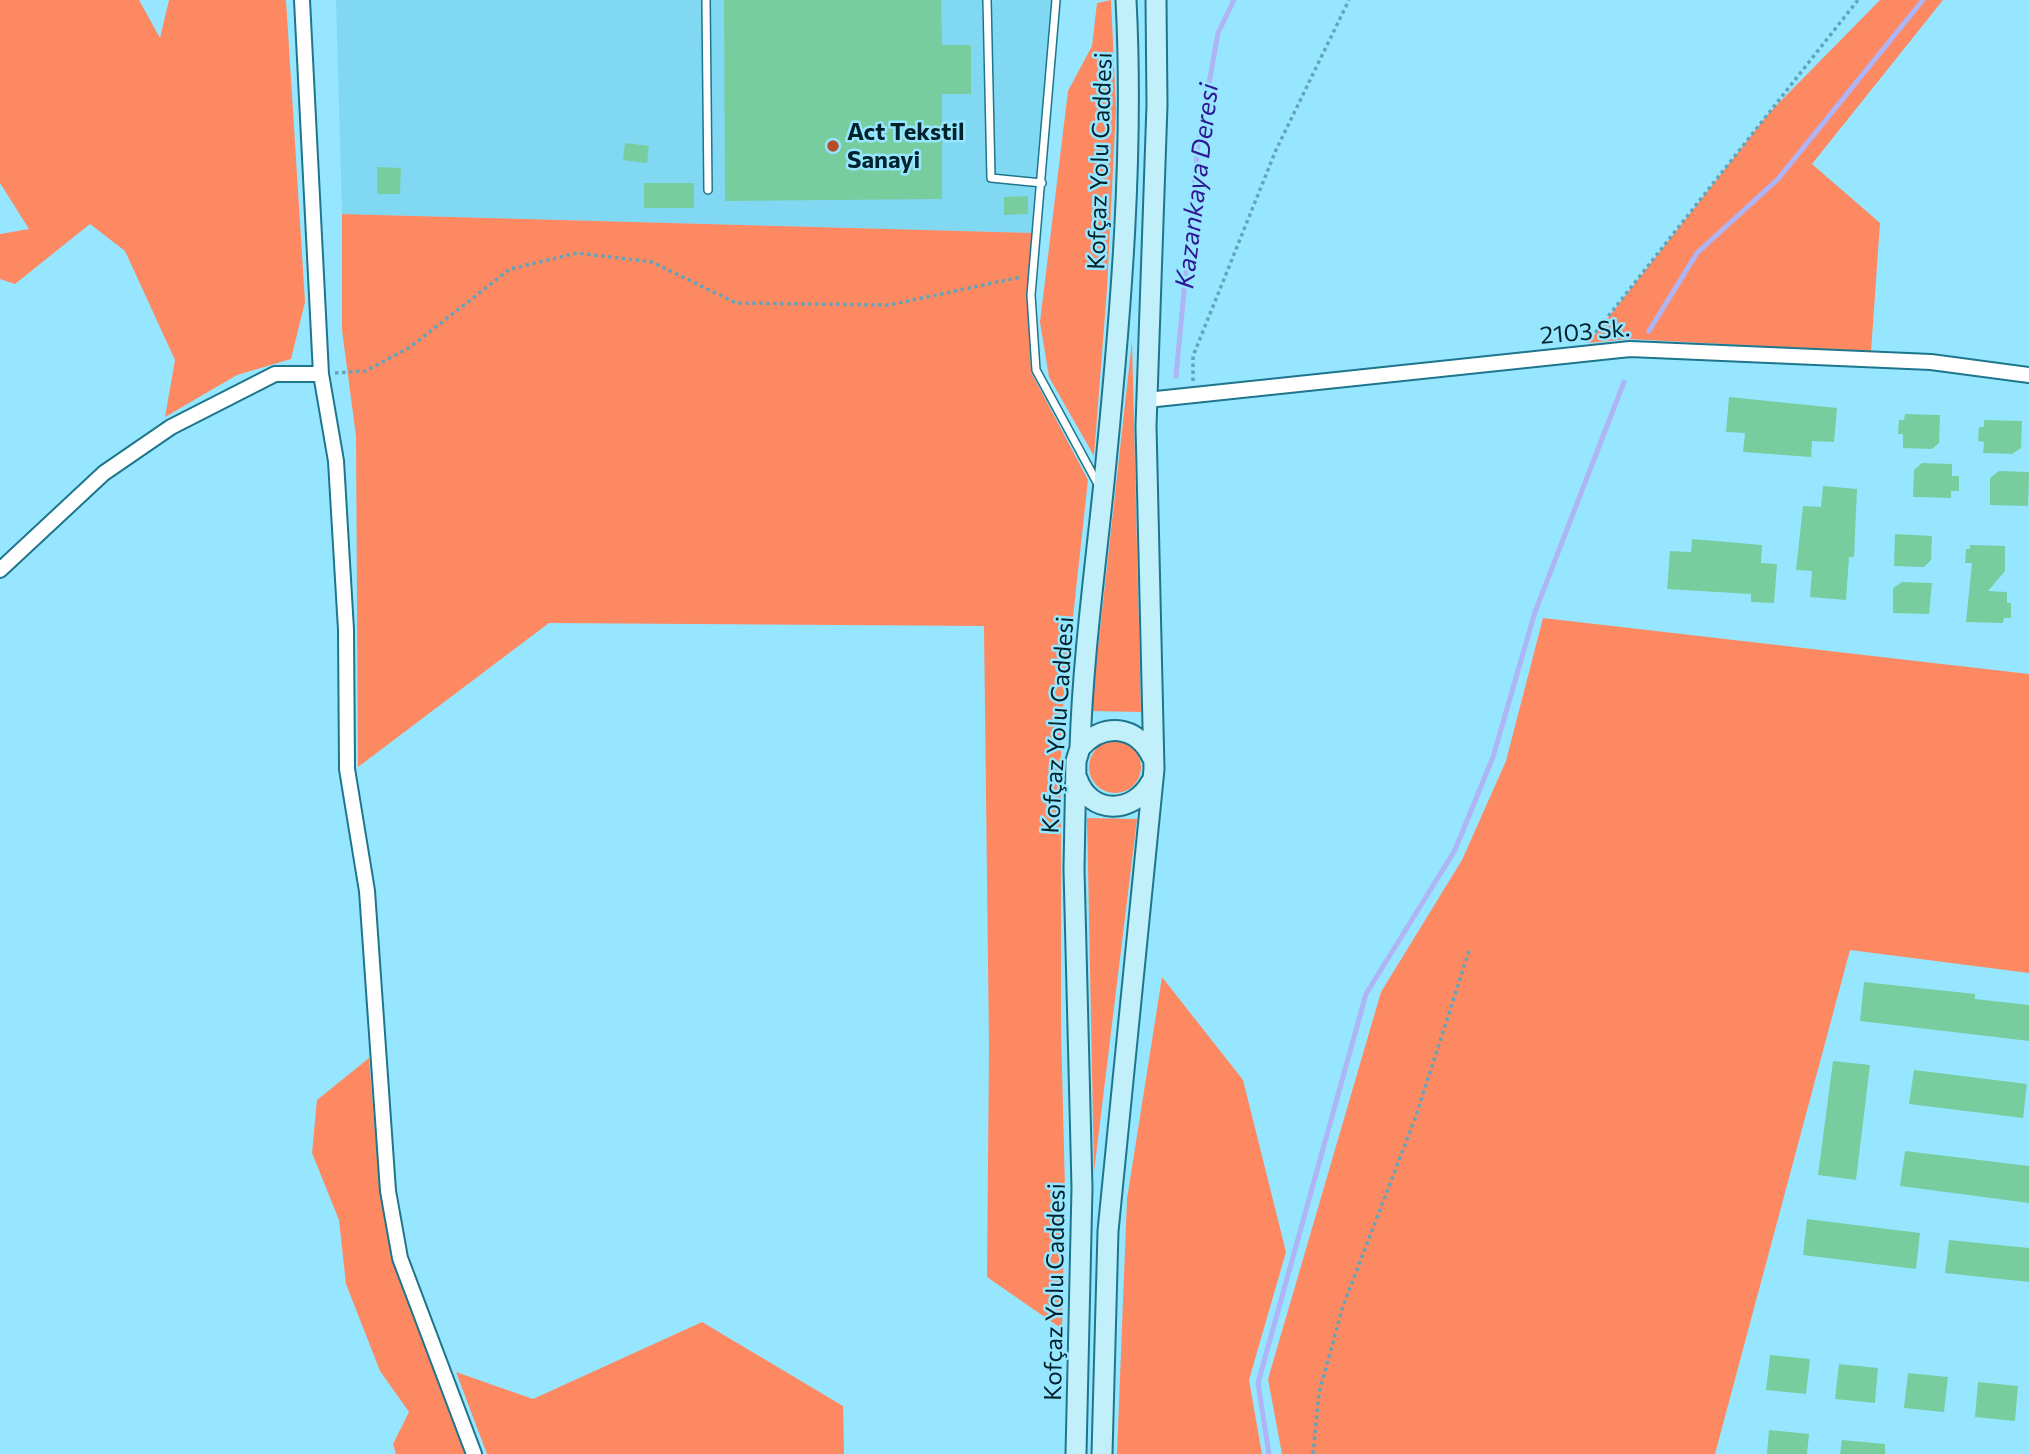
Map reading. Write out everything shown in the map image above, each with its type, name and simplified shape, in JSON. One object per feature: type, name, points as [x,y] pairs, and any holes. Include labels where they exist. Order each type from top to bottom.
[{"type":"main road","name":"Kofçaz Yolu Caddesi","points":[[1076,1454],[1082,1188],[1076,1011],[1075,774],[1080,748],[1088,628],[1121,293],[1127,98],[1126,0]]},
{"type":"main road","name":"Kofçaz Yolu Caddesi","points":[[1102,1454],[1108,1231],[1152,757],[1147,400],[1157,105],[1156,0]]},
{"type":"main road","points":[[1080,748],[1101,731],[1114,729],[1138,737],[1152,757]]},
{"type":"main road","points":[[1075,774],[1088,798],[1112,808],[1136,801],[1151,782]]},
{"type":"street","points":[[302,0],[321,374],[336,461],[346,630],[347,769],[367,891],[388,1191],[400,1258],[474,1454]]},
{"type":"street","name":"2103 Sk.","points":[[1147,400],[1630,349],[1931,362],[2029,375]]},
{"type":"street","points":[[0,570],[104,473],[171,427],[275,374],[321,374]]},
{"type":"lane","points":[[706,0],[708,190]]},
{"type":"lane","points":[[987,0],[991,178],[1042,183]]},
{"type":"lane","points":[[1056,0],[1031,295],[1036,370],[1103,492]]},
{"type":"path","points":[[1193,395],[1193,356],[1276,150],[1349,0]]},
{"type":"path","points":[[1579,354],[1858,0]]},
{"type":"path","points":[[321,374],[365,372],[410,348],[510,270],[577,253],[652,262],[736,303],[889,305],[1034,275]]},
{"type":"path","points":[[1313,1454],[1319,1393],[1343,1306],[1416,1116],[1470,948]]},
{"type":"shaded area","points":[[0,0],[139,0],[160,38],[169,0],[286,0],[305,302],[291,359],[237,375],[165,417],[175,360],[125,251],[90,224],[15,284],[0,279],[0,234],[29,229],[0,183]]},
{"type":"shaded area","points":[[336,0],[1056,0],[1034,233],[342,214]]},
{"type":"shaded area","points":[[1111,0],[1116,108],[1107,289],[1094,456],[1049,377],[1040,322],[1068,91],[1092,46],[1097,3]]},
{"type":"shaded area","points":[[1880,0],[1943,0],[1812,164],[1880,223],[1871,352],[1629,339],[1588,343],[1769,113]]},
{"type":"shaded area","points":[[342,214],[1034,233],[1028,295],[1031,372],[1088,480],[1061,727],[1061,1028],[1065,1189],[1062,1329],[987,1277],[989,1047],[984,626],[549,623],[358,767],[356,436],[342,330]]},
{"type":"shaded area","points":[[1132,341],[1141,712],[1091,711]]},
{"type":"shaded area","points":[[1543,618],[2029,674],[2029,973],[1850,950],[1715,1454],[1282,1454],[1268,1379],[1381,992],[1462,860],[1506,761]]},
{"type":"shaded area","points":[[1115,741],[1125,743],[1133,749],[1139,757],[1139,777],[1133,785],[1125,791],[1115,793],[1105,791],[1097,785],[1091,777],[1089,767],[1091,757],[1097,749],[1105,743]]},
{"type":"shaded area","points":[[1087,818],[1137,819],[1094,1172]]},
{"type":"shaded area","points":[[1162,977],[1243,1080],[1286,1252],[1249,1380],[1262,1454],[1117,1454],[1127,1199]]},
{"type":"shaded area","points":[[369,1058],[380,1192],[394,1262],[466,1454],[396,1454],[393,1444],[409,1412],[380,1371],[346,1284],[339,1220],[312,1153],[317,1100]]},
{"type":"shaded area","points":[[702,1322],[843,1406],[844,1454],[487,1454],[456,1372],[533,1399]]},
{"type":"building","name":"Act Tekstil Sanayi","points":[[724,0],[941,0],[942,45],[971,45],[971,94],[942,94],[942,199],[725,201]]},
{"type":"building","points":[[625,143],[649,146],[647,163],[623,160]]},
{"type":"building","points":[[377,167],[401,168],[400,194],[377,194]]},
{"type":"building","points":[[644,183],[694,183],[694,208],[644,208]]},
{"type":"building","points":[[1028,196],[1028,214],[1004,215],[1004,197]]},
{"type":"building","points":[[1729,397],[1837,408],[1834,442],[1812,441],[1811,457],[1743,452],[1745,433],[1726,432]]},
{"type":"building","points":[[1905,414],[1940,415],[1939,443],[1932,449],[1903,448],[1903,434],[1898,434],[1899,420],[1904,420]]},
{"type":"building","points":[[1984,420],[2022,421],[2021,448],[2012,454],[1983,453],[1984,442],[1978,441],[1979,427],[1984,427]]},
{"type":"building","points":[[1922,463],[1952,464],[1952,476],[1959,476],[1959,491],[1951,491],[1951,498],[1913,497],[1914,470]]},
{"type":"building","points":[[1999,471],[2029,472],[2028,506],[1990,505],[1990,478]]},
{"type":"building","points":[[1823,486],[1857,489],[1854,557],[1849,557],[1846,600],[1810,597],[1812,571],[1796,570],[1803,506],[1821,507]]},
{"type":"building","points":[[1895,534],[1932,536],[1931,560],[1924,567],[1894,566]]},
{"type":"building","points":[[1692,539],[1762,545],[1761,563],[1777,564],[1774,603],[1751,602],[1751,594],[1667,589],[1670,551],[1691,552]]},
{"type":"building","points":[[1970,545],[2005,546],[2005,571],[1988,591],[2007,592],[2007,603],[2011,603],[2011,618],[2004,618],[2003,623],[1966,622],[1972,563],[1965,563],[1966,549],[1970,549]]},
{"type":"building","points":[[1902,582],[1932,583],[1929,614],[1893,613],[1893,588]]},
{"type":"building","points":[[1864,982],[1975,994],[1975,999],[2029,1005],[2029,1041],[1860,1021]]},
{"type":"building","points":[[1833,1061],[1870,1065],[1856,1180],[1818,1175]]},
{"type":"building","points":[[1914,1070],[2027,1084],[2023,1118],[1909,1104]]},
{"type":"building","points":[[1905,1151],[2029,1166],[2029,1203],[1900,1186]]},
{"type":"building","points":[[1807,1219],[1920,1233],[1916,1269],[1803,1255]]},
{"type":"building","points":[[1949,1240],[2029,1248],[2029,1282],[1945,1273]]},
{"type":"building","points":[[1770,1355],[1810,1359],[1806,1394],[1766,1390]]},
{"type":"building","points":[[1839,1364],[1878,1368],[1875,1403],[1835,1399]]},
{"type":"building","points":[[1908,1373],[1948,1377],[1944,1412],[1904,1408]]},
{"type":"building","points":[[1978,1382],[2018,1386],[2015,1421],[1975,1417]]},
{"type":"building","points":[[1769,1430],[1809,1434],[1807,1454],[1767,1454]]},
{"type":"building","points":[[1842,1440],[1885,1444],[1885,1454],[1840,1454]]},
{"type":"waterway","name":"Kazankaya Deresi","points":[[1176,376],[1198,145],[1218,33],[1234,0]]},
{"type":"waterway","points":[[1649,331],[1697,253],[1778,179],[1923,0]]},
{"type":"waterway","points":[[1269,1454],[1258,1383],[1366,994],[1455,850],[1493,757],[1535,612],[1624,382]]},
{"type":"place","name":"Act Tekstil Sanayi","points":[[833,146]]}]
